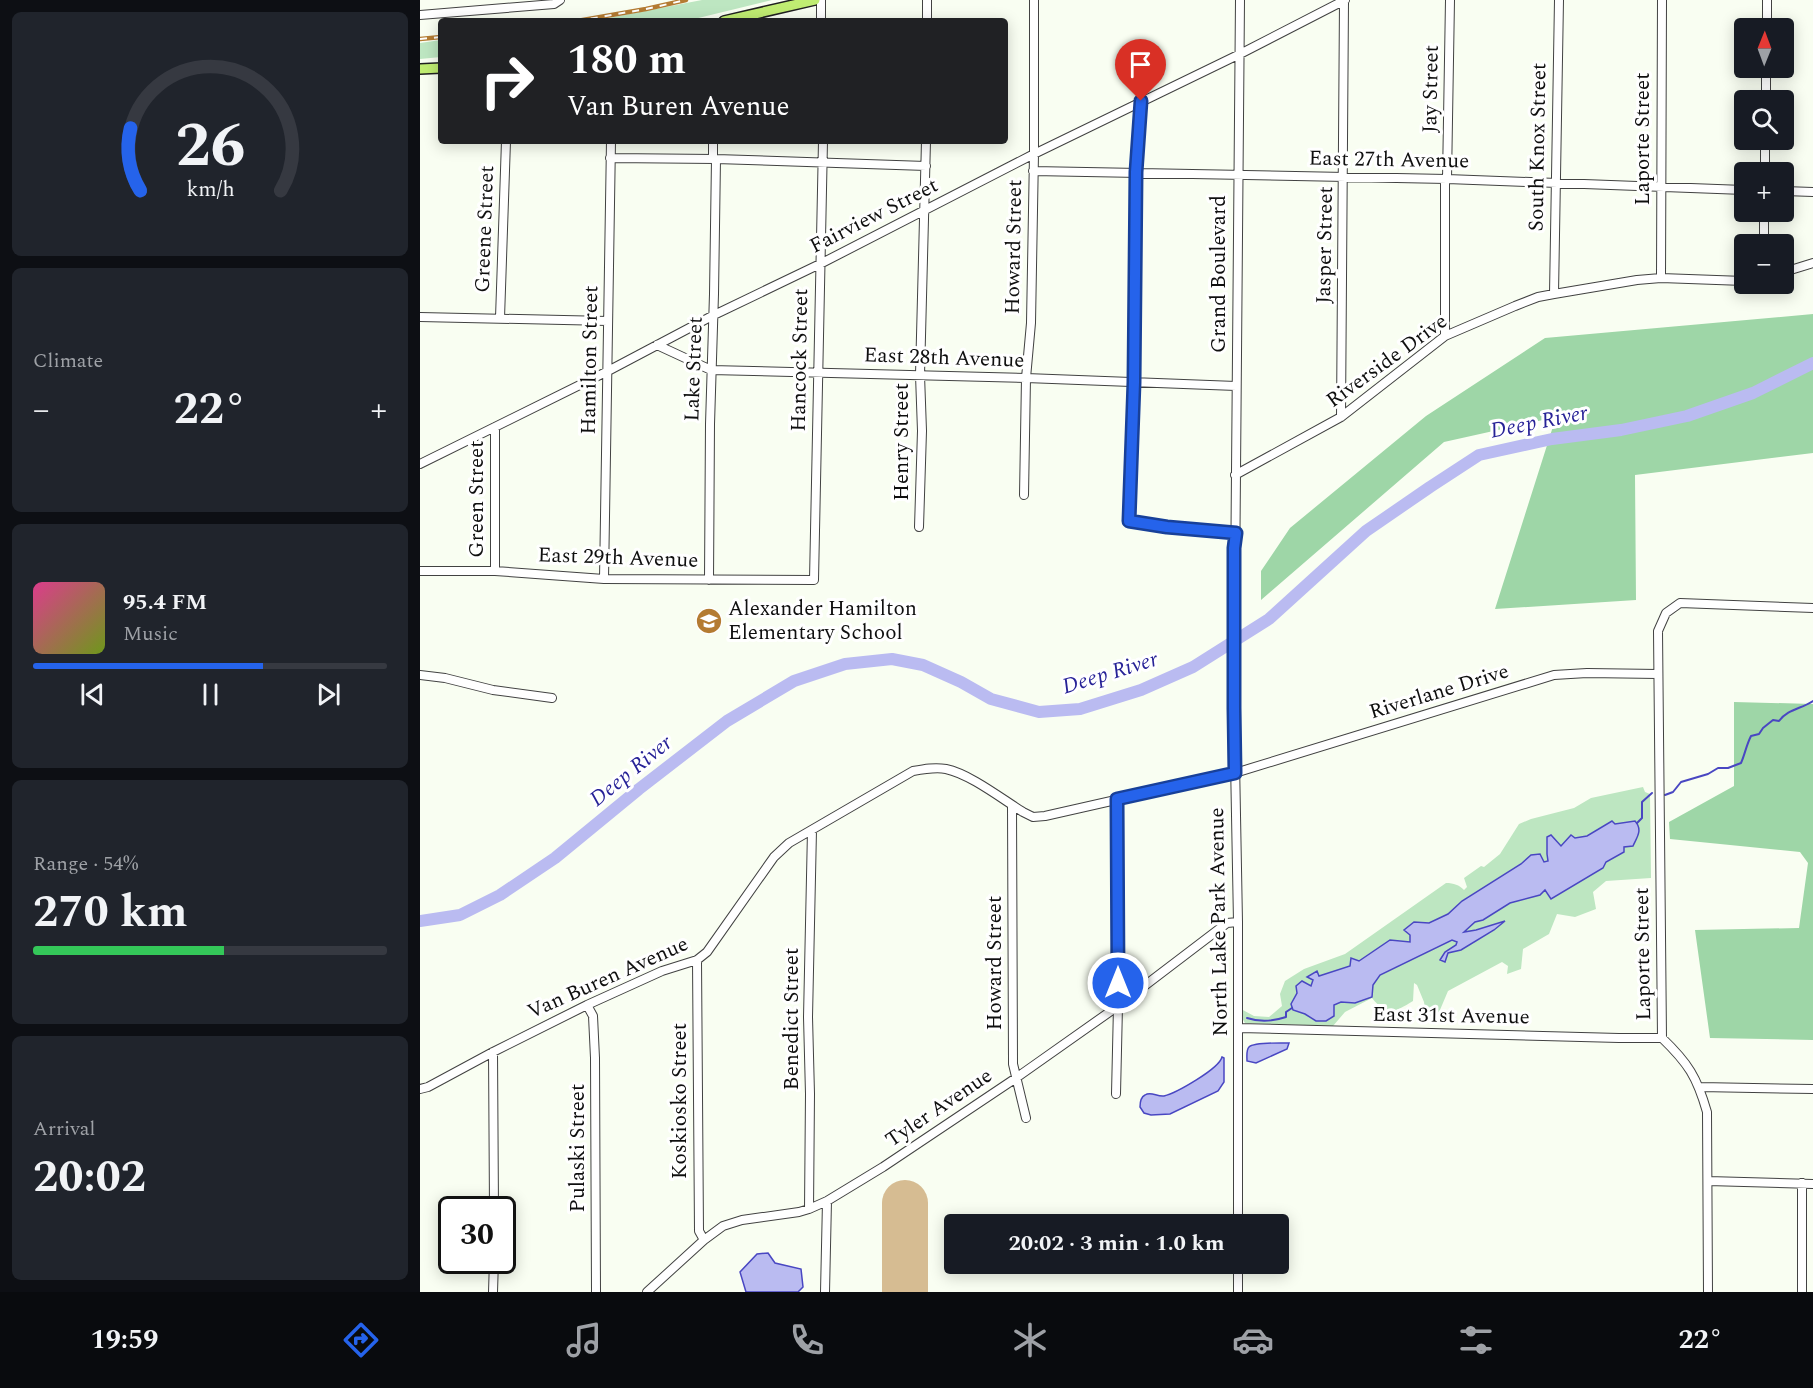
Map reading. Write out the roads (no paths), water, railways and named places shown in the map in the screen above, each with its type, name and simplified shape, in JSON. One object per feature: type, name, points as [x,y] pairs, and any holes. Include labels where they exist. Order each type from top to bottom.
[{"type":"main road","points":[[737,18],[815,0]]},
{"type":"main road","points":[[420,69],[438,68]]},
{"type":"street","points":[[821,0],[821,18]]},
{"type":"street","points":[[927,0],[927,18]]},
{"type":"street","name":"Howard Street","points":[[1024,495],[1026,378],[1031,323],[1034,0]]},
{"type":"street","name":"Grand Boulevard","points":[[1234,548],[1236,533],[1240,0]]},
{"type":"street","name":"Fairview Street","points":[[420,464],[1344,0]]},
{"type":"street","name":"Jasper Street","points":[[1341,417],[1344,0]]},
{"type":"street","name":"Jay Street","points":[[1445,336],[1450,0]]},
{"type":"street","name":"South Knox Street","points":[[1554,294],[1559,0]]},
{"type":"street","name":"Laporte Street","points":[[1661,278],[1662,0]]},
{"type":"street","points":[[1767,0],[1767,18]]},
{"type":"street","points":[[420,15],[557,2]]},
{"type":"street","points":[[1141,101],[1136,172],[1134,382],[1129,521],[1236,533]]},
{"type":"street","name":"Greene Street","points":[[500,318],[506,144]]},
{"type":"street","name":"Hamilton Street","points":[[604,579],[610,144]]},
{"type":"street","name":"Lake Street","points":[[709,580],[711,370],[714,315],[713,144]]},
{"type":"street","name":"Hancock Street","points":[[814,580],[823,144]]},
{"type":"street","name":"Henry Street","points":[[919,527],[926,144]]},
{"type":"street","points":[[610,158],[926,166]]},
{"type":"street","name":"East 27th Avenue","points":[[1033,171],[1344,176],[1734,190]]},
{"type":"street","points":[[1794,191],[1813,192]]},
{"type":"street","points":[[1794,269],[1813,263]]},
{"type":"street","name":"Riverside Drive","points":[[1235,475],[1341,417],[1445,336],[1515,306],[1554,294],[1661,278],[1734,281]]},
{"type":"street","points":[[420,316],[608,321]]},
{"type":"street","name":"East 28th Avenue","points":[[657,345],[711,370],[1236,386]]},
{"type":"street","name":"Green Street","points":[[495,427],[495,571]]},
{"type":"street","name":"North Lake Park Avenue","points":[[1234,548],[1239,1028],[1238,1214]]},
{"type":"street","name":"East 29th Avenue","points":[[420,571],[495,571],[604,579],[814,580]]},
{"type":"street","name":"Laporte Street","points":[[1708,1292],[1707,1112],[1700,1087],[1682,1057],[1662,1038],[1658,631],[1666,613],[1680,603],[1813,608]]},
{"type":"street","name":"Riverlane Drive","points":[[1235,773],[1554,675],[1658,674]]},
{"type":"street","points":[[420,675],[445,678],[493,690],[552,698]]},
{"type":"street","name":"Van Buren Avenue","points":[[420,1089],[428,1088],[493,1052],[587,1005],[662,971],[697,960],[707,952],[774,857],[789,843],[913,771],[930,768],[962,774],[1033,817],[1235,773]]},
{"type":"street","points":[[1116,1094],[1117,799]]},
{"type":"street","name":"Howard Street","points":[[1012,806],[1013,1064],[1026,1118]]},
{"type":"street","name":"Benedict Street","points":[[809,1209],[808,1017],[812,830]]},
{"type":"street","name":"Tyler Avenue","points":[[647,1292],[704,1240],[723,1226],[742,1220],[809,1209],[883,1167],[1118,1006],[1227,923],[1238,921]]},
{"type":"street","name":"Koskiosko Street","points":[[697,960],[699,1231],[704,1240]]},
{"type":"street","name":"Pulaski Street","points":[[587,1005],[593,1017],[595,1058],[596,1292]]},
{"type":"street","name":"East 31st Avenue","points":[[1239,1028],[1662,1038]]},
{"type":"street","points":[[493,1052],[494,1196]]},
{"type":"street","points":[[1700,1087],[1813,1089]]},
{"type":"street","points":[[1708,1181],[1813,1184]]},
{"type":"street","points":[[1802,1183],[1802,1292]]},
{"type":"street","points":[[825,1292],[826,1201]]},
{"type":"street","points":[[494,1274],[494,1292]]},
{"type":"street","points":[[1238,1274],[1238,1292]]},
{"type":"water","points":[[1612,821],[1615,824],[1635,821],[1639,830],[1633,846],[1624,847],[1624,852],[1606,862],[1603,868],[1551,899],[1545,890],[1540,895],[1510,903],[1483,920],[1475,922],[1464,932],[1505,921],[1461,950],[1448,953],[1445,962],[1440,960],[1445,952],[1457,942],[1452,940],[1380,975],[1373,985],[1372,997],[1355,1003],[1341,1002],[1334,1005],[1334,1016],[1326,1021],[1316,1021],[1293,1010],[1291,1004],[1297,993],[1296,986],[1302,981],[1311,986],[1313,980],[1307,977],[1317,971],[1319,976],[1350,966],[1351,958],[1359,961],[1390,940],[1410,942],[1410,935],[1404,930],[1414,922],[1429,923],[1448,914],[1462,901],[1521,864],[1531,855],[1540,854],[1544,862],[1548,861],[1547,837],[1551,835],[1561,846],[1571,835],[1575,838],[1587,836]]},
{"type":"water","points":[[1289,1043],[1287,1049],[1256,1063],[1247,1061],[1247,1050],[1252,1045]]},
{"type":"water","points":[[1222,1057],[1224,1058],[1224,1082],[1218,1091],[1170,1114],[1151,1115],[1144,1113],[1140,1107],[1145,1095],[1164,1096],[1178,1090],[1213,1068]]},
{"type":"water","points":[[768,1253],[775,1263],[801,1269],[803,1287],[798,1292],[746,1292],[740,1272],[757,1254]]},
{"type":"waterway","name":"Deep River","points":[[420,921],[460,915],[500,895],[555,858],[727,721],[794,681],[845,664],[892,659],[923,665],[991,699],[1039,712],[1080,709],[1141,690],[1193,667],[1269,619],[1366,531],[1479,455],[1552,439],[1621,430],[1687,416],[1753,393],[1813,363]]},
{"type":"waterway","points":[[1665,795],[1673,792],[1681,782],[1708,774],[1718,768],[1728,768],[1741,763],[1751,736],[1759,734],[1773,720],[1779,721],[1813,701]]},
{"type":"waterway","points":[[1637,823],[1642,818],[1642,802],[1652,793]]},
{"type":"waterway","points":[[1247,1018],[1272,1020],[1286,1017],[1286,1012],[1292,1008]]},
{"type":"railway","points":[[594,18],[686,0]]},
{"type":"railway","points":[[420,39],[438,37]]},
{"type":"place","name":"Alexander Hamilton Elementary School","points":[[709,621]]}]
